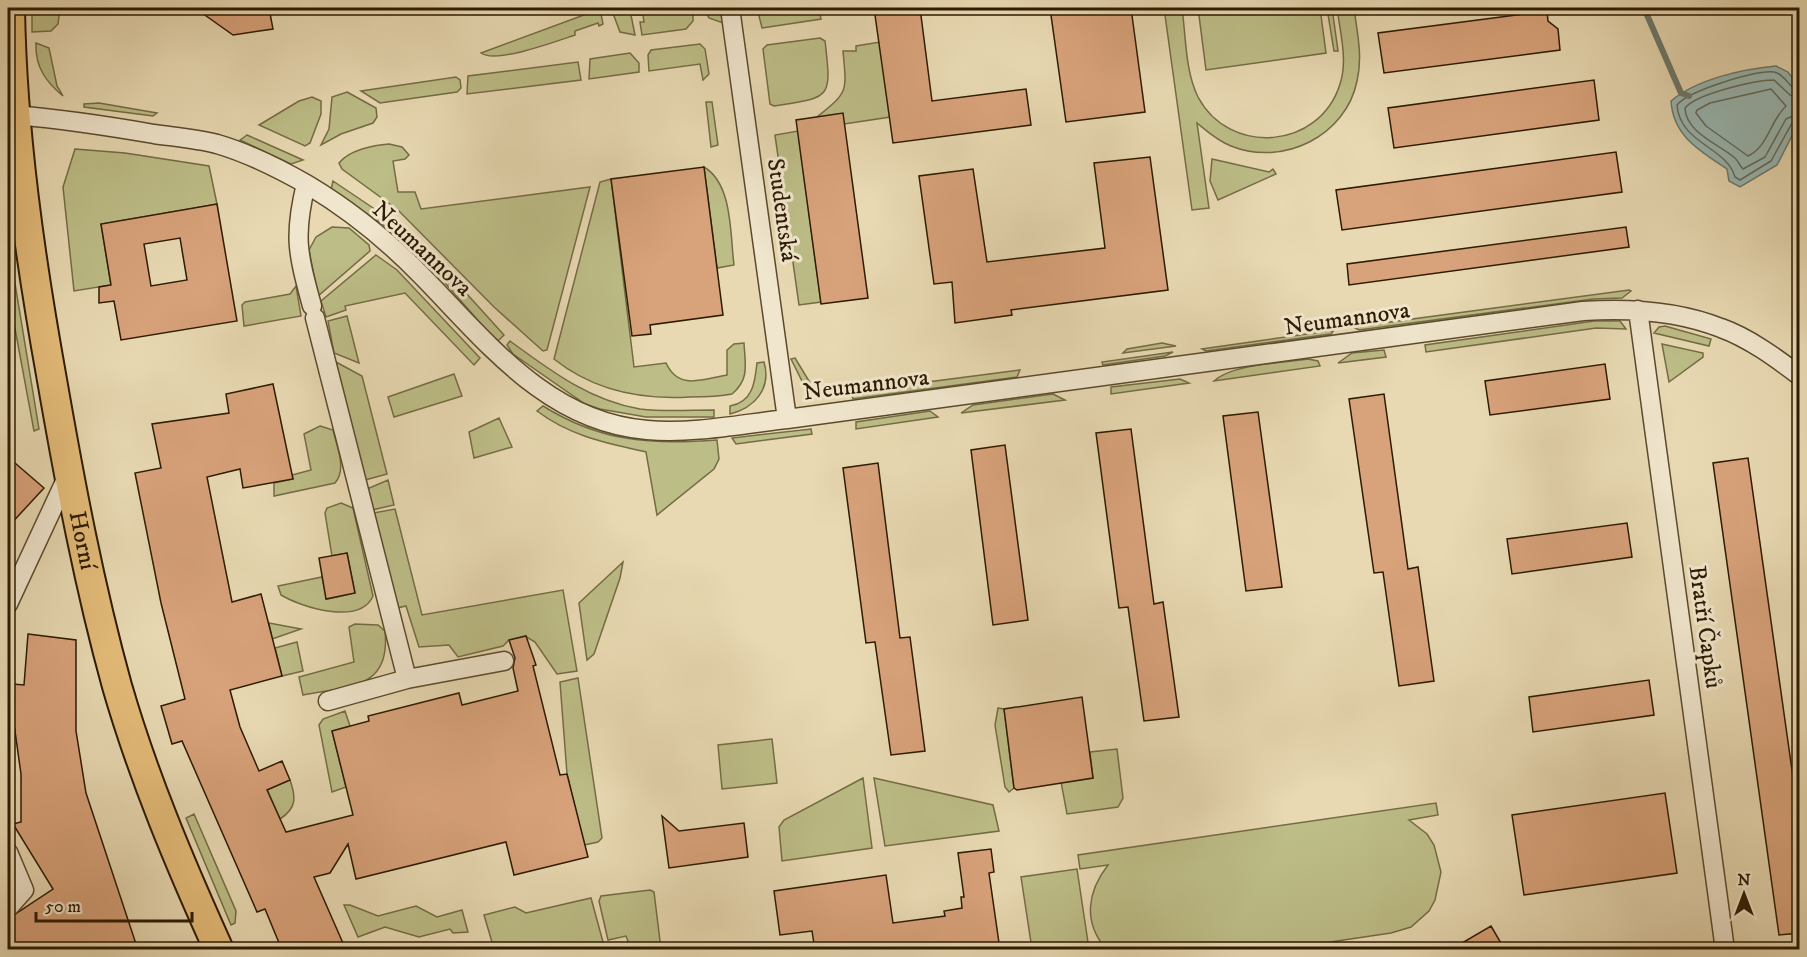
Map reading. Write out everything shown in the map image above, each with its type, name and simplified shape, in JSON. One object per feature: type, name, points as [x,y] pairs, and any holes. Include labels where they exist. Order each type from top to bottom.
[{"type":"main road","name":"Horní","points":[[10,8],[11,115],[36,293],[68,475],[86,560],[117,687],[157,805],[186,879],[219,950]]},
{"type":"street","name":"Studentská","points":[[730,8],[787,419]]},
{"type":"street","name":"Neumannova","points":[[11,115],[72,121],[216,144],[260,161],[306,184],[385,242],[421,275],[493,352],[541,389],[585,415],[646,430],[686,431],[787,419],[1583,311],[1638,310],[1721,327],[1773,356],[1800,376]]},
{"type":"street","points":[[306,184],[298,219],[297,244],[407,679]]},
{"type":"street","name":"Bratří Čapků","points":[[1638,310],[1725,950]]},
{"type":"street","points":[[8,604],[68,475]]},
{"type":"street","points":[[328,701],[407,679],[504,661]]},
{"type":"street","points":[[8,852],[24,890],[8,908]]},
{"type":"green space","points":[[32,8],[60,8],[58,24],[51,31],[32,32]]},
{"type":"green space","points":[[611,8],[693,8],[693,21],[686,29],[642,35],[640,22],[644,22],[643,15],[631,15],[635,35],[620,32]]},
{"type":"green space","points":[[703,8],[721,8],[723,23],[709,18]]},
{"type":"green space","points":[[757,8],[819,8],[821,19],[762,28]]},
{"type":"green space","points":[[1164,8],[1182,8],[1187,53],[1194,87],[1198,97],[1212,116],[1231,129],[1252,136],[1273,137],[1295,132],[1314,122],[1329,106],[1340,84],[1343,65],[1343,46],[1337,8],[1354,8],[1359,44],[1359,72],[1351,100],[1340,117],[1326,131],[1309,142],[1291,149],[1271,152],[1251,151],[1231,146],[1217,139],[1197,123],[1209,208],[1192,210]]},
{"type":"green space","points":[[1198,8],[1320,8],[1326,53],[1206,70]]},
{"type":"green space","points":[[1327,8],[1332,8],[1338,51],[1334,51]]},
{"type":"green space","points":[[600,9],[603,24],[599,26],[598,23],[575,31],[575,35],[513,54],[489,56],[481,53]]},
{"type":"green space","points":[[820,38],[825,41],[827,60],[828,75],[824,92],[807,100],[774,106],[770,104],[763,49],[767,45]]},
{"type":"green space","points":[[880,42],[890,117],[844,124],[817,117],[835,102],[843,90],[845,76],[843,51],[856,51],[856,46]]},
{"type":"green space","points":[[36,43],[49,48],[57,86],[63,96],[51,85],[43,73],[37,59]]},
{"type":"green space","points":[[700,44],[705,49],[709,74],[703,80],[700,64],[649,71],[648,55],[651,50]]},
{"type":"green space","points":[[630,53],[639,63],[639,72],[589,79],[590,59]]},
{"type":"green space","points":[[578,62],[581,80],[467,94],[468,76]]},
{"type":"green space","points":[[456,77],[460,80],[461,88],[457,92],[380,103],[361,91]]},
{"type":"green space","points":[[347,92],[376,108],[377,117],[373,123],[341,134],[321,145],[329,129],[332,97]]},
{"type":"green space","points":[[312,97],[321,101],[321,114],[310,143],[305,146],[259,125],[299,101]]},
{"type":"green space","points":[[706,102],[712,102],[718,145],[711,147]]},
{"type":"green space","points":[[99,103],[157,113],[153,116],[84,107],[84,104]]},
{"type":"green space","points":[[798,131],[821,302],[799,305],[775,135]]},
{"type":"green space","points":[[247,135],[303,160],[291,164],[240,140]]},
{"type":"green space","points":[[389,144],[402,147],[409,155],[405,159],[393,161],[398,192],[415,192],[421,209],[590,187],[547,350],[543,351],[494,307],[398,210],[342,169],[339,163],[343,158],[355,152]]},
{"type":"green space","points":[[75,149],[125,153],[209,166],[217,204],[101,224],[111,285],[74,291],[63,187]]},
{"type":"green space","points":[[1212,159],[1269,172],[1273,169],[1276,174],[1218,200],[1210,181]]},
{"type":"green space","points":[[704,167],[720,185],[725,198],[734,265],[717,268]]},
{"type":"green space","points":[[611,179],[634,367],[666,363],[671,372],[678,377],[692,381],[727,375],[727,350],[734,344],[744,343],[744,377],[742,383],[732,394],[671,398],[636,395],[601,386],[585,379],[554,359],[600,182]]},
{"type":"green space","points":[[333,181],[395,223],[388,228],[331,190]]},
{"type":"green space","points":[[332,227],[349,228],[369,245],[370,251],[318,296],[309,250],[316,237]]},
{"type":"green space","points":[[399,228],[457,283],[504,335],[497,342],[424,259],[395,234]]},
{"type":"green space","points":[[8,241],[39,429],[34,431],[8,291]]},
{"type":"green space","points":[[376,255],[397,270],[480,358],[474,365],[405,293],[345,306],[346,310],[326,317],[321,301]]},
{"type":"green space","points":[[296,286],[301,316],[244,326],[242,305],[245,302],[290,294]]},
{"type":"green space","points":[[1631,291],[1622,298],[1593,299],[1359,330],[1353,327]]},
{"type":"green space","points":[[347,316],[359,363],[334,353],[328,321]]},
{"type":"green space","points":[[1594,321],[1620,321],[1626,329],[1596,328],[1426,352],[1425,345]]},
{"type":"green space","points":[[1665,326],[1711,339],[1709,346],[1654,333],[1659,327]]},
{"type":"green space","points":[[1334,330],[1331,334],[1206,351],[1202,349]]},
{"type":"green space","points":[[510,341],[571,383],[604,399],[640,409],[714,410],[714,417],[646,417],[585,404],[513,354],[507,345]]},
{"type":"green space","points":[[1162,343],[1176,346],[1123,353],[1127,349]]},
{"type":"green space","points":[[1662,344],[1703,353],[1703,357],[1669,382]]},
{"type":"green space","points":[[1384,350],[1386,357],[1338,363],[1352,353]]},
{"type":"green space","points":[[1173,352],[1165,356],[1103,365],[1102,362]]},
{"type":"green space","points":[[795,358],[812,389],[802,381],[791,359]]},
{"type":"green space","points":[[1308,359],[1318,361],[1320,366],[1214,381],[1222,375],[1245,368]]},
{"type":"green space","points":[[336,362],[362,376],[387,474],[365,480]]},
{"type":"green space","points":[[764,362],[765,381],[759,396],[747,407],[730,414],[730,406],[738,404],[748,396],[757,363]]},
{"type":"green space","points":[[1020,370],[1017,377],[853,399],[851,392]]},
{"type":"green space","points":[[454,374],[462,396],[394,417],[388,397]]},
{"type":"green space","points":[[1180,379],[1189,383],[1111,394],[1111,387]]},
{"type":"green space","points":[[1053,394],[1065,400],[961,413],[973,405]]},
{"type":"green space","points":[[543,406],[564,418],[606,434],[648,441],[717,440],[719,459],[714,469],[657,515],[646,452],[575,433],[537,411]]},
{"type":"green space","points":[[930,411],[938,417],[856,429],[856,422]]},
{"type":"green space","points":[[499,418],[512,447],[474,458],[469,432]]},
{"type":"green space","points":[[320,426],[333,430],[341,465],[339,477],[335,483],[274,496],[274,483],[293,479],[292,475],[311,470],[304,434]]},
{"type":"green space","points":[[811,429],[812,434],[736,444],[732,438]]},
{"type":"green space","points":[[388,480],[394,505],[372,510],[367,489]]},
{"type":"green space","points":[[341,503],[353,508],[373,596],[366,605],[356,610],[343,612],[315,608],[281,595],[278,586],[322,577],[327,599],[355,593],[347,553],[332,556],[325,513],[327,508]]},
{"type":"green space","points":[[395,509],[422,615],[563,590],[577,671],[557,674],[535,642],[525,636],[509,640],[503,646],[458,657],[449,645],[419,647],[406,606],[397,608],[373,513]]},
{"type":"green space","points":[[623,562],[620,578],[594,654],[587,660],[579,603]]},
{"type":"green space","points":[[269,623],[301,629],[272,639]]},
{"type":"green space","points":[[355,624],[378,625],[385,631],[385,650],[381,665],[374,675],[363,682],[336,690],[303,695],[299,677],[354,662],[349,627]]},
{"type":"green space","points":[[297,642],[303,671],[282,676],[275,648]]},
{"type":"green space","points":[[578,678],[602,838],[598,842],[584,845],[567,774],[560,682]]},
{"type":"green space","points":[[998,708],[1004,709],[1014,788],[1009,792],[1005,787],[995,725]]},
{"type":"green space","points":[[345,711],[350,726],[332,731],[346,787],[332,792],[319,725],[323,719]]},
{"type":"green space","points":[[772,739],[777,783],[722,789],[718,745]]},
{"type":"green space","points":[[1117,749],[1123,798],[1118,807],[1067,814],[1061,782],[1093,778],[1090,752]]},
{"type":"green space","points":[[263,770],[290,780],[294,802],[290,811],[280,819],[259,771]]},
{"type":"green space","points":[[863,778],[872,848],[782,861],[779,827],[784,820]]},
{"type":"green space","points":[[874,778],[993,805],[999,831],[885,846]]},
{"type":"green space","points":[[1436,803],[1438,815],[1409,820],[1427,834],[1434,845],[1441,872],[1435,900],[1429,911],[1411,927],[1391,933],[1283,949],[1106,949],[1094,928],[1091,918],[1092,896],[1108,865],[1080,869],[1078,855]]},
{"type":"green space","points":[[194,814],[236,911],[235,923],[231,925],[186,818]]},
{"type":"green space","points":[[1077,869],[1089,949],[1032,949],[1021,877]]},
{"type":"green space","points":[[650,890],[654,892],[661,949],[631,949],[626,936],[608,940],[599,901],[601,896]]},
{"type":"green space","points":[[591,898],[603,942],[588,947],[588,949],[549,949],[548,947],[494,949],[484,915],[515,907],[526,913]]},
{"type":"green space","points":[[344,905],[350,905],[378,916],[416,906],[437,917],[462,910],[468,932],[453,933],[450,929],[419,937],[385,927],[358,937]]},
{"type":"water","points":[[1776,66],[1788,72],[1799,87],[1799,122],[1777,165],[1740,187],[1729,181],[1727,169],[1698,149],[1682,133],[1673,113],[1671,101],[1694,87],[1721,76]]},
{"type":"building","points":[[195,8],[269,8],[273,29],[233,35]]},
{"type":"building","points":[[874,8],[920,8],[932,101],[1026,89],[1031,125],[893,143]]},
{"type":"building","points":[[1050,8],[1131,8],[1145,112],[1066,122]]},
{"type":"building","points":[[1547,11],[1548,21],[1558,29],[1560,50],[1384,73],[1378,33]]},
{"type":"building","points":[[1594,80],[1599,120],[1394,148],[1388,108]]},
{"type":"building","points":[[843,113],[868,298],[821,304],[796,120]]},
{"type":"building","points":[[1616,152],[1622,192],[1342,230],[1336,190]]},
{"type":"building","points":[[1150,157],[1168,290],[1011,310],[1012,315],[955,323],[952,282],[934,284],[919,176],[973,169],[987,262],[1105,248],[1094,163]]},
{"type":"building","points":[[704,167],[723,315],[650,325],[651,334],[632,336],[611,179]]},
{"type":"building","points":[[217,204],[237,321],[121,340],[114,301],[99,303],[99,287],[111,285],[101,224]],"holes":[[[180,238],[187,280],[151,286],[144,244]]]},
{"type":"building","points":[[1626,227],[1629,247],[1349,285],[1347,264]]},
{"type":"building","points":[[1605,364],[1610,399],[1490,415],[1485,381]]},
{"type":"building","points":[[273,384],[293,479],[243,488],[240,469],[207,477],[232,602],[261,594],[282,676],[230,690],[240,727],[259,771],[282,761],[290,780],[267,790],[286,832],[353,815],[332,731],[369,721],[368,716],[459,693],[462,705],[518,691],[513,668],[515,658],[509,640],[526,636],[536,665],[533,666],[560,775],[567,774],[588,857],[514,875],[506,842],[356,879],[348,844],[330,873],[314,877],[346,950],[282,950],[265,909],[257,912],[182,741],[172,744],[161,706],[185,699],[161,603],[135,473],[161,468],[152,424],[229,413],[226,394]]},
{"type":"building","points":[[1384,394],[1408,569],[1418,567],[1434,681],[1399,686],[1383,572],[1374,573],[1349,399]]},
{"type":"building","points":[[1258,412],[1282,587],[1246,591],[1223,416]]},
{"type":"building","points":[[1131,429],[1154,604],[1163,602],[1179,717],[1144,721],[1128,607],[1119,608],[1096,433]]},
{"type":"building","points":[[1005,445],[1028,620],[993,625],[971,450]]},
{"type":"building","points":[[8,457],[44,488],[8,527]]},
{"type":"building","points":[[1748,458],[1800,827],[1800,933],[1779,935],[1713,463]]},
{"type":"building","points":[[878,463],[900,638],[910,637],[925,751],[891,755],[875,642],[866,643],[843,468]]},
{"type":"building","points":[[1627,523],[1632,557],[1512,574],[1507,539]]},
{"type":"building","points":[[347,553],[355,593],[326,599],[319,558]]},
{"type":"building","points":[[28,634],[76,640],[76,731],[86,793],[138,950],[8,950],[8,919],[53,889],[13,824],[21,822],[21,774],[13,717],[13,684],[24,685]]},
{"type":"building","points":[[1649,680],[1654,715],[1533,732],[1529,697]]},
{"type":"building","points":[[1082,697],[1093,778],[1017,790],[1014,788],[1004,709]]},
{"type":"building","points":[[1665,793],[1677,873],[1524,895],[1512,815]]},
{"type":"building","points":[[662,816],[679,831],[744,823],[748,857],[669,868]]},
{"type":"building","points":[[991,849],[994,872],[989,873],[1000,950],[815,950],[812,931],[780,935],[774,891],[886,875],[893,923],[945,916],[944,911],[962,908],[961,897],[964,897],[958,853]]},
{"type":"building","points":[[1491,926],[1505,950],[1450,950]]},
{"type":"waterway","points":[[1644,8],[1681,93],[1689,96]]}]
